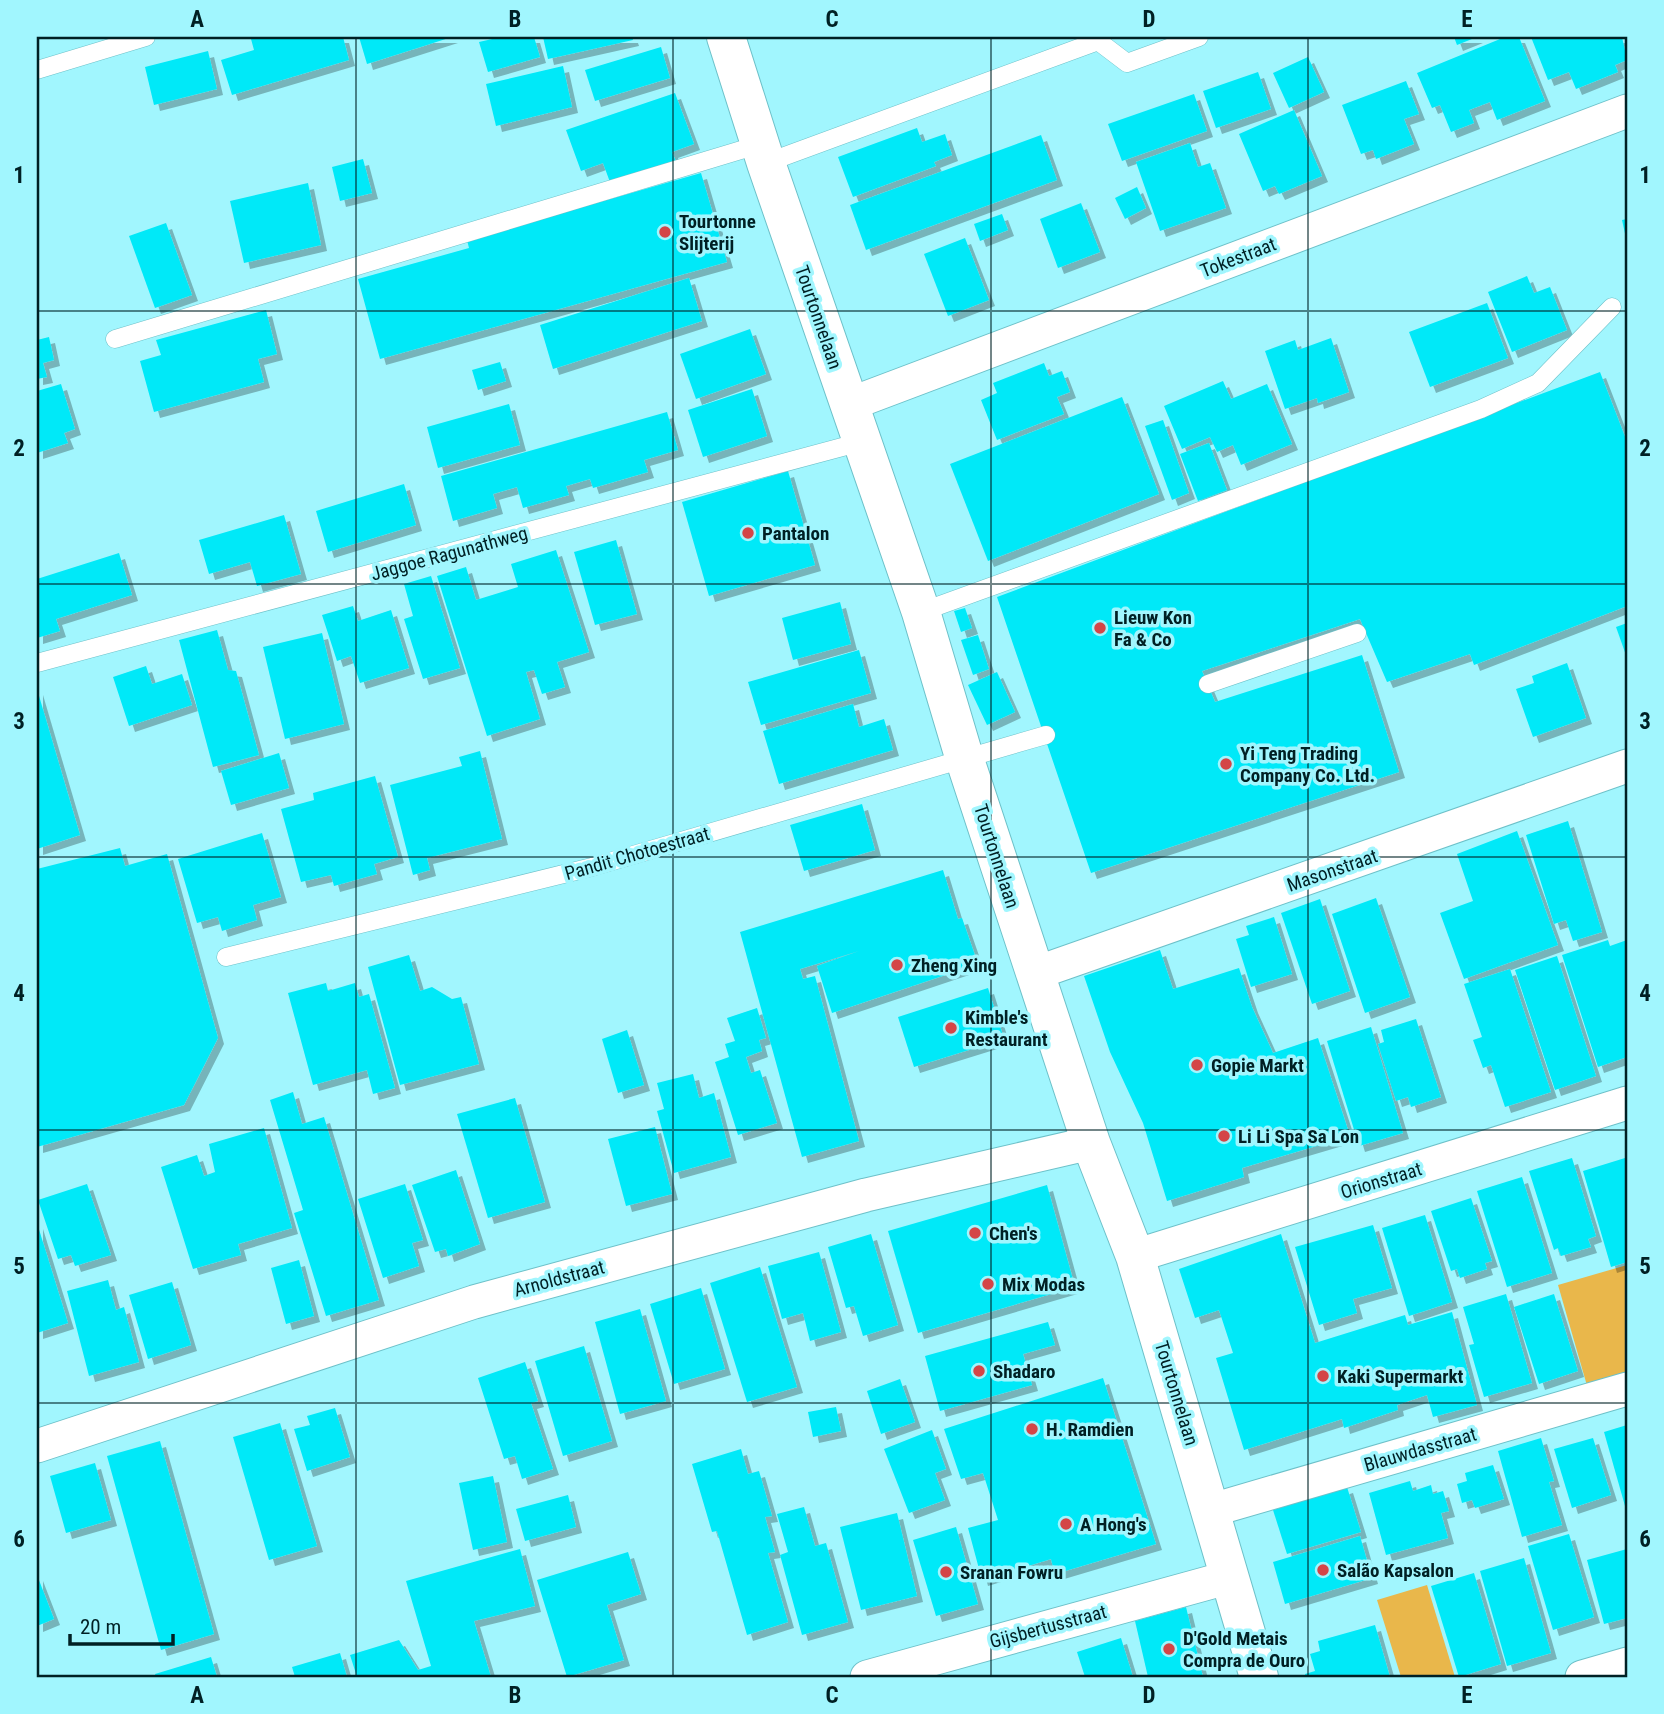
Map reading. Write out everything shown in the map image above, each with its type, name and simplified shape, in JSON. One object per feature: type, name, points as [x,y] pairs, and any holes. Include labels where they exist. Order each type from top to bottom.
[{"type":"street","name":"Tourtonnelaan","points":[[726,37],[920,612],[965,760],[1091,1143],[1135,1256],[1259,1677]]},
{"type":"street","name":"Tokestraat","points":[[850,404],[1627,111]]},
{"type":"street","name":"Masonstraat","points":[[1036,973],[1627,766]]},
{"type":"street","name":"Orionstraat","points":[[1135,1256],[1627,1103]]},
{"type":"street","name":"Arnoldstraat","points":[[37,1446],[474,1302],[866,1195],[1091,1143]]},
{"type":"street","name":"Blauwdasstraat","points":[[1212,1510],[1627,1389]]},
{"type":"street","name":"Gijsbertusstraat","points":[[867,1677],[1230,1577]]},
{"type":"street","points":[[1582,1677],[1627,1664]]},
{"type":"lane","points":[[37,70],[146,37]]},
{"type":"lane","points":[[115,339],[764,154],[1101,41],[1127,63],[1199,37]]},
{"type":"lane","points":[[920,612],[1481,409],[1538,383],[1612,307]]},
{"type":"lane","name":"Jaggoe Ragunathweg","points":[[37,663],[861,442]]},
{"type":"lane","points":[[1208,684],[1357,633]]},
{"type":"lane","name":"Pandit Chotoestraat","points":[[226,957],[592,867],[1045,735]]},
{"type":"shaded area","points":[[1627,1265],[1627,1385],[1590,1396],[1558,1285]]},
{"type":"shaded area","points":[[1427,1585],[1455,1677],[1401,1677],[1377,1600]]},
{"type":"building","points":[[343,37],[349,60],[232,95],[221,60],[254,50],[251,39]]},
{"type":"building","points":[[359,37],[452,37],[367,64]]},
{"type":"building","points":[[501,37],[534,37],[540,57],[488,72],[479,42]]},
{"type":"building","points":[[543,37],[632,37],[633,40],[548,59]]},
{"type":"building","points":[[1454,37],[1477,37],[1457,45]]},
{"type":"building","points":[[1505,37],[1519,37],[1545,101],[1497,120],[1490,102],[1469,110],[1474,123],[1451,132],[1440,105],[1432,108],[1417,73]]},
{"type":"building","points":[[1531,37],[1622,37],[1627,60],[1615,65],[1618,72],[1576,89],[1569,72],[1548,80]]},
{"type":"building","points":[[661,47],[670,78],[595,101],[585,70]]},
{"type":"building","points":[[208,51],[217,89],[154,105],[145,67]]},
{"type":"building","points":[[1308,57],[1324,92],[1289,108],[1273,73]]},
{"type":"building","points":[[563,66],[572,107],[496,126],[486,84]]},
{"type":"building","points":[[1258,72],[1271,109],[1216,128],[1203,91]]},
{"type":"building","points":[[1406,81],[1419,114],[1404,119],[1414,144],[1376,159],[1373,150],[1361,154],[1342,105]]},
{"type":"building","points":[[675,93],[694,144],[672,152],[676,162],[611,185],[603,163],[581,171],[566,130]]},
{"type":"building","points":[[1194,94],[1207,131],[1122,161],[1108,124]]},
{"type":"building","points":[[1294,110],[1322,176],[1279,194],[1275,186],[1263,191],[1239,134]]},
{"type":"building","points":[[917,128],[922,142],[945,134],[952,155],[934,162],[936,166],[853,197],[838,157]]},
{"type":"building","points":[[1041,135],[1057,180],[866,250],[850,205]]},
{"type":"building","points":[[1190,143],[1198,167],[1210,163],[1226,208],[1160,231],[1136,162]]},
{"type":"building","points":[[363,159],[372,193],[340,201],[332,167]]},
{"type":"building","points":[[701,173],[727,262],[380,359],[358,279],[469,248],[467,240]]},
{"type":"building","points":[[308,183],[321,245],[244,263],[230,201]]},
{"type":"building","points":[[1137,187],[1146,208],[1125,219],[1115,198]]},
{"type":"building","points":[[1081,203],[1100,252],[1058,268],[1040,219]]},
{"type":"building","points":[[1002,214],[1008,230],[980,241],[974,224]]},
{"type":"building","points":[[1627,219],[1627,238],[1626,238],[1622,220]]},
{"type":"building","points":[[166,223],[192,295],[155,308],[129,236]]},
{"type":"building","points":[[965,238],[989,300],[948,316],[924,254]]},
{"type":"building","points":[[1527,276],[1534,293],[1550,287],[1567,330],[1512,352],[1488,292]]},
{"type":"building","points":[[689,278],[702,321],[553,369],[540,325]]},
{"type":"building","points":[[1487,303],[1508,358],[1430,387],[1409,332]]},
{"type":"building","points":[[266,310],[277,354],[258,359],[264,382],[154,412],[140,361],[161,355],[156,340]]},
{"type":"building","points":[[750,329],[766,374],[696,399],[680,354]]},
{"type":"building","points":[[49,337],[54,360],[43,363],[47,377],[37,379],[37,340]]},
{"type":"building","points":[[1331,338],[1349,392],[1318,403],[1317,398],[1285,409],[1265,351],[1295,340],[1298,350]]},
{"type":"building","points":[[500,362],[506,381],[478,390],[472,370]]},
{"type":"building","points":[[1044,363],[1049,376],[1062,371],[1070,392],[1057,397],[1064,414],[997,440],[981,400],[997,393],[993,383]]},
{"type":"building","points":[[1600,372],[1627,442],[1627,606],[1474,665],[1470,654],[1387,682],[1360,619],[1202,671],[1215,702],[1362,655],[1399,772],[1091,873],[997,597]]},
{"type":"building","points":[[1223,381],[1231,399],[1267,384],[1292,444],[1241,465],[1233,445],[1217,452],[1210,437],[1182,449],[1164,406]]},
{"type":"building","points":[[61,384],[75,429],[64,433],[68,443],[37,453],[37,391]]},
{"type":"building","points":[[752,389],[767,436],[703,457],[688,410]]},
{"type":"building","points":[[1122,397],[1159,494],[988,561],[950,464]]},
{"type":"building","points":[[509,404],[520,445],[438,468],[427,427]]},
{"type":"building","points":[[667,412],[678,450],[644,460],[648,472],[593,488],[590,479],[566,486],[569,495],[523,508],[517,487],[493,494],[497,508],[453,521],[441,476]]},
{"type":"building","points":[[1163,420],[1189,493],[1172,500],[1145,426]]},
{"type":"building","points":[[1209,443],[1227,490],[1198,501],[1180,454]]},
{"type":"building","name":"Pantalon","points":[[788,471],[815,565],[709,596],[682,502]]},
{"type":"building","points":[[404,484],[416,525],[328,552],[316,511]]},
{"type":"building","points":[[284,515],[301,574],[257,586],[250,562],[209,574],[199,540]]},
{"type":"building","points":[[616,540],[637,614],[595,625],[574,552]]},
{"type":"building","points":[[556,550],[589,652],[557,662],[565,687],[542,694],[534,670],[526,672],[540,719],[487,736],[437,576],[466,567],[476,600],[518,587],[511,564]]},
{"type":"building","points":[[119,553],[132,595],[56,619],[60,631],[37,638],[37,579]]},
{"type":"building","points":[[431,576],[460,668],[423,679],[404,619],[413,616],[404,584]]},
{"type":"building","points":[[840,602],[851,644],[793,660],[782,618]]},
{"type":"building","points":[[353,606],[358,621],[391,610],[409,668],[360,683],[351,656],[337,661],[322,615]]},
{"type":"building","points":[[965,608],[972,628],[961,632],[954,611]]},
{"type":"building","points":[[1627,623],[1627,658],[1616,627]]},
{"type":"building","points":[[217,630],[228,670],[236,671],[259,755],[213,767],[179,640]]},
{"type":"building","points":[[322,633],[344,724],[285,739],[263,647]]},
{"type":"building","points":[[978,635],[989,669],[973,675],[961,640]]},
{"type":"building","points":[[859,650],[871,693],[761,725],[748,682]]},
{"type":"building","points":[[1567,663],[1586,718],[1533,737],[1516,689],[1534,683],[1532,676]]},
{"type":"building","points":[[146,666],[152,684],[182,674],[192,705],[129,726],[113,677]]},
{"type":"building","points":[[997,672],[1015,712],[987,725],[968,685]]},
{"type":"building","points":[[37,689],[80,835],[37,849]]},
{"type":"building","points":[[853,704],[859,727],[884,719],[893,750],[779,784],[763,731]]},
{"type":"building","points":[[480,751],[502,839],[427,858],[430,870],[413,875],[390,785],[462,766],[459,757]]},
{"type":"building","points":[[279,753],[289,788],[231,805],[221,771]]},
{"type":"building","points":[[375,776],[398,857],[374,864],[377,874],[334,886],[331,875],[301,882],[281,809],[314,800],[313,793]]},
{"type":"building","points":[[862,804],[875,850],[804,871],[790,825]]},
{"type":"building","points":[[1568,821],[1602,932],[1573,941],[1566,920],[1554,924],[1526,835]]},
{"type":"building","points":[[1517,831],[1558,945],[1464,979],[1440,913],[1473,901],[1457,854]]},
{"type":"building","points":[[262,833],[281,897],[253,905],[257,920],[222,931],[218,917],[197,923],[178,859]]},
{"type":"building","points":[[120,848],[125,866],[167,854],[218,1038],[184,1105],[37,1147],[37,869]]},
{"type":"building","points":[[943,870],[958,919],[962,918],[978,964],[832,1013],[817,966],[859,951],[800,969],[803,979],[815,976],[859,1141],[802,1157],[740,932]]},
{"type":"building","points":[[1376,898],[1410,997],[1365,1013],[1332,914]]},
{"type":"building","points":[[1320,899],[1350,991],[1312,1004],[1281,913]]},
{"type":"building","points":[[1274,917],[1292,974],[1251,987],[1236,939],[1249,935],[1246,926]]},
{"type":"building","points":[[1608,940],[1610,946],[1627,940],[1627,1057],[1598,1067],[1562,955]]},
{"type":"building","points":[[1160,950],[1173,989],[1239,968],[1252,1007],[1273,1053],[1318,1038],[1350,1136],[1242,1168],[1244,1177],[1167,1201],[1143,1123],[1110,1052],[1084,976]]},
{"type":"building","points":[[409,955],[420,991],[432,987],[452,999],[461,997],[479,1064],[400,1085],[368,967]]},
{"type":"building","points":[[1557,956],[1596,1076],[1555,1090],[1515,970]]},
{"type":"building","points":[[1510,969],[1551,1092],[1505,1107],[1491,1065],[1483,1068],[1473,1040],[1482,1037],[1464,984]]},
{"type":"building","points":[[326,983],[328,991],[355,983],[359,997],[369,994],[395,1088],[373,1094],[367,1070],[313,1085],[288,993]]},
{"type":"building","name":"Kimble's Restaurant","points":[[988,988],[1004,1039],[914,1067],[898,1017]]},
{"type":"building","points":[[757,1008],[766,1038],[759,1040],[762,1051],[746,1057],[751,1073],[760,1070],[777,1123],[738,1135],[715,1062],[729,1057],[725,1044],[735,1041],[727,1018]]},
{"type":"building","points":[[1416,1019],[1441,1097],[1411,1107],[1408,1097],[1396,1101],[1378,1044],[1384,1042],[1381,1030]]},
{"type":"building","points":[[1371,1027],[1403,1133],[1359,1146],[1327,1041]]},
{"type":"building","points":[[627,1030],[644,1085],[618,1093],[602,1039]]},
{"type":"building","points":[[693,1074],[699,1098],[714,1093],[731,1157],[674,1173],[657,1111],[664,1109],[657,1083]]},
{"type":"building","points":[[293,1092],[302,1124],[324,1117],[379,1300],[326,1316],[294,1213],[303,1210],[270,1100]]},
{"type":"building","points":[[515,1098],[545,1202],[488,1218],[457,1114]]},
{"type":"building","points":[[655,1127],[672,1194],[626,1206],[608,1139]]},
{"type":"building","points":[[264,1128],[292,1228],[238,1244],[241,1255],[193,1269],[161,1167],[197,1155],[204,1176],[215,1172],[209,1144]]},
{"type":"building","points":[[1572,1158],[1596,1236],[1588,1239],[1591,1247],[1561,1256],[1558,1248],[1554,1250],[1529,1171]]},
{"type":"building","points":[[1625,1158],[1627,1262],[1611,1267],[1583,1171]]},
{"type":"building","points":[[456,1170],[480,1244],[448,1256],[446,1249],[435,1252],[412,1185]]},
{"type":"building","points":[[1522,1177],[1552,1273],[1507,1287],[1477,1191]]},
{"type":"building","points":[[87,1184],[111,1255],[75,1266],[71,1255],[58,1259],[38,1200]]},
{"type":"building","points":[[405,1184],[423,1240],[412,1243],[419,1266],[383,1278],[358,1199]]},
{"type":"building","points":[[1047,1185],[1075,1287],[918,1333],[888,1231]]},
{"type":"building","points":[[1471,1198],[1492,1261],[1485,1263],[1487,1269],[1460,1278],[1457,1269],[1451,1271],[1431,1211]]},
{"type":"building","points":[[1425,1215],[1452,1302],[1409,1316],[1382,1228]]},
{"type":"building","points":[[37,1223],[68,1323],[37,1333]]},
{"type":"building","points":[[1373,1225],[1392,1288],[1353,1299],[1357,1313],[1319,1325],[1295,1247]]},
{"type":"building","points":[[871,1234],[898,1325],[863,1336],[854,1306],[846,1308],[828,1247]]},
{"type":"building","points":[[1281,1234],[1315,1343],[1405,1315],[1408,1325],[1452,1312],[1477,1405],[1433,1417],[1427,1395],[1397,1405],[1398,1410],[1344,1428],[1342,1419],[1244,1450],[1216,1358],[1233,1353],[1219,1310],[1195,1318],[1179,1269]]},
{"type":"building","points":[[819,1252],[841,1332],[810,1341],[803,1313],[782,1319],[768,1266]]},
{"type":"building","points":[[299,1260],[314,1316],[286,1324],[271,1268]]},
{"type":"building","points":[[760,1267],[797,1387],[747,1402],[710,1283]]},
{"type":"building","points":[[108,1280],[116,1310],[124,1307],[139,1362],[89,1376],[67,1291]]},
{"type":"building","points":[[172,1282],[191,1345],[148,1359],[129,1295]]},
{"type":"building","points":[[701,1288],[725,1369],[674,1384],[650,1304]]},
{"type":"building","points":[[1506,1294],[1532,1383],[1484,1397],[1469,1345],[1474,1344],[1463,1307]]},
{"type":"building","points":[[1554,1294],[1578,1371],[1539,1384],[1514,1307]]},
{"type":"building","points":[[640,1309],[666,1401],[620,1414],[595,1322]]},
{"type":"building","name":"Shadaro","points":[[1048,1322],[1055,1345],[1023,1354],[1032,1385],[940,1411],[925,1356]]},
{"type":"building","points":[[584,1346],[612,1441],[563,1456],[535,1361]]},
{"type":"building","points":[[525,1362],[538,1401],[531,1403],[553,1469],[522,1479],[515,1456],[504,1459],[478,1378]]},
{"type":"building","points":[[1103,1378],[1156,1544],[1055,1574],[1051,1559],[982,1580],[968,1528],[998,1520],[983,1473],[961,1479],[944,1429]]},
{"type":"building","points":[[900,1379],[915,1422],[881,1434],[867,1391]]},
{"type":"building","points":[[836,1407],[841,1431],[813,1437],[808,1412]]},
{"type":"building","points":[[335,1408],[350,1457],[307,1471],[294,1429],[310,1425],[307,1416]]},
{"type":"building","points":[[280,1423],[317,1546],[269,1560],[233,1437]]},
{"type":"building","points":[[1627,1425],[1627,1505],[1625,1506],[1604,1432]]},
{"type":"building","points":[[932,1430],[946,1469],[935,1473],[945,1500],[909,1513],[884,1449]]},
{"type":"building","points":[[1541,1438],[1554,1481],[1549,1482],[1562,1525],[1522,1537],[1498,1451]]},
{"type":"building","points":[[1593,1438],[1611,1495],[1572,1508],[1554,1449]]},
{"type":"building","points":[[160,1441],[214,1634],[161,1650],[107,1456]]},
{"type":"building","points":[[741,1449],[748,1474],[759,1471],[772,1516],[765,1517],[775,1552],[768,1553],[788,1622],[747,1635],[717,1531],[712,1532],[692,1464]]},
{"type":"building","points":[[95,1463],[111,1520],[66,1533],[50,1476]]},
{"type":"building","points":[[1493,1465],[1504,1499],[1475,1508],[1472,1500],[1462,1503],[1457,1484],[1467,1481],[1465,1473]]},
{"type":"building","points":[[493,1476],[507,1542],[473,1550],[459,1483]]},
{"type":"building","points":[[1410,1481],[1413,1491],[1431,1485],[1433,1494],[1443,1491],[1449,1511],[1441,1513],[1448,1538],[1386,1555],[1369,1493]]},
{"type":"building","points":[[1347,1487],[1361,1532],[1287,1554],[1273,1510]]},
{"type":"building","points":[[568,1495],[576,1527],[525,1541],[516,1509]]},
{"type":"building","points":[[804,1507],[815,1546],[826,1543],[848,1622],[802,1635],[780,1555],[788,1552],[777,1514]]},
{"type":"building","points":[[897,1513],[917,1596],[861,1610],[840,1527]]},
{"type":"building","name":"Sranan Fowru","points":[[956,1527],[978,1604],[936,1616],[913,1540]]},
{"type":"building","points":[[1569,1534],[1594,1617],[1553,1630],[1528,1546]]},
{"type":"building","name":"Salão Kapsalon","points":[[1360,1536],[1372,1578],[1285,1604],[1273,1562]]},
{"type":"building","points":[[520,1549],[535,1606],[474,1621],[491,1677],[357,1677],[350,1655],[399,1640],[418,1670],[431,1666],[406,1581]]},
{"type":"building","points":[[1627,1549],[1627,1618],[1604,1624],[1587,1560]]},
{"type":"building","points":[[628,1552],[641,1594],[607,1605],[624,1660],[567,1677],[537,1580]]},
{"type":"building","points":[[1524,1558],[1551,1653],[1507,1666],[1480,1571]]},
{"type":"building","points":[[1474,1573],[1501,1664],[1459,1677],[1431,1586]]},
{"type":"building","points":[[37,1575],[54,1619],[37,1626]]},
{"type":"building","name":"D'Gold Metais Compra de Ouro","points":[[1186,1607],[1203,1677],[1148,1677],[1135,1621]]},
{"type":"building","points":[[1375,1625],[1390,1677],[1306,1677],[1305,1674],[1315,1671],[1310,1654],[1320,1651],[1318,1641]]},
{"type":"building","points":[[1121,1638],[1133,1677],[1085,1677],[1077,1652]]},
{"type":"building","points":[[340,1653],[347,1677],[295,1677],[292,1667]]},
{"type":"building","points":[[211,1657],[217,1677],[156,1677],[155,1674]]},
{"type":"place","name":"Tourtonne Slijterij","points":[[665,232]]},
{"type":"place","name":"Pantalon","points":[[748,533]]},
{"type":"place","name":"Lieuw Kon Fa & Co","points":[[1100,628]]},
{"type":"place","name":"Yi Teng Trading Company Co. Ltd.","points":[[1226,764]]},
{"type":"place","name":"Zheng Xing","points":[[897,965]]},
{"type":"place","name":"Kimble's Restaurant","points":[[951,1028]]},
{"type":"place","name":"Gopie Markt","points":[[1197,1065]]},
{"type":"place","name":"Li Li Spa Sa Lon","points":[[1224,1136]]},
{"type":"place","name":"Chen's","points":[[975,1233]]},
{"type":"place","name":"Mix Modas","points":[[988,1284]]},
{"type":"place","name":"Shadaro","points":[[979,1371]]},
{"type":"place","name":"Kaki Supermarkt","points":[[1323,1376]]},
{"type":"place","name":"H. Ramdien","points":[[1032,1429]]},
{"type":"place","name":"A Hong's","points":[[1066,1524]]},
{"type":"place","name":"Salão Kapsalon","points":[[1323,1570]]},
{"type":"place","name":"Sranan Fowru","points":[[946,1572]]},
{"type":"place","name":"D'Gold Metais Compra de Ouro","points":[[1169,1649]]}]
